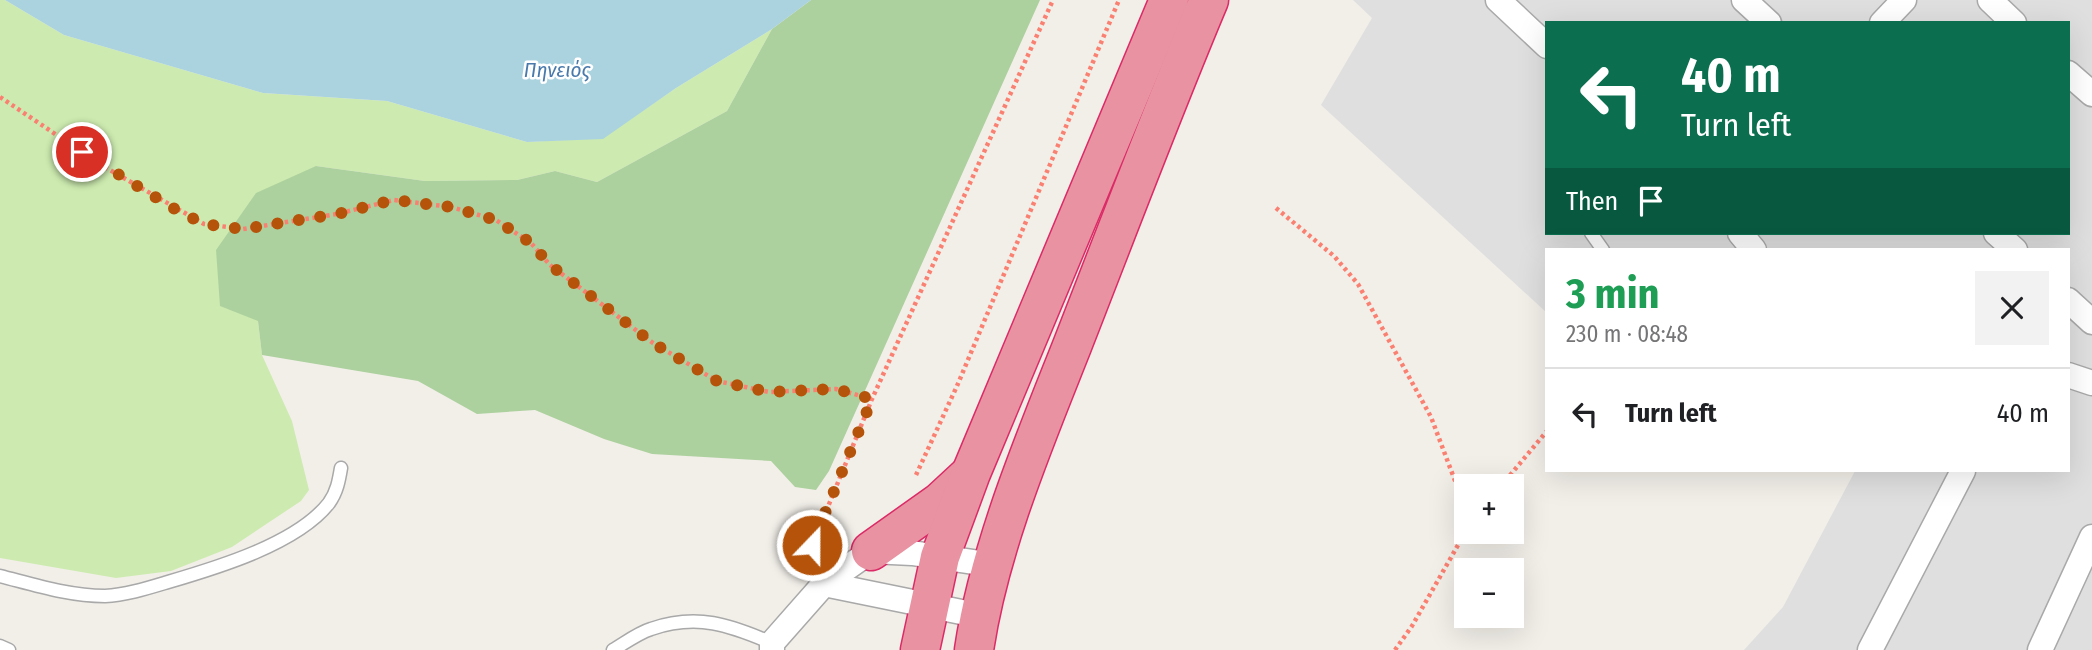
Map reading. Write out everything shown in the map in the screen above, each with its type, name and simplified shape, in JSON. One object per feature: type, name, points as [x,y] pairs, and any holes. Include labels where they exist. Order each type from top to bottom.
[{"type":"highway","points":[[920,650],[940,557],[971,473],[1169,0]]},
{"type":"highway","points":[[977,633],[993,565],[1019,485],[1172,88],[1209,0]]},
{"type":"highway","points":[[872,551],[915,520],[971,473]]},
{"type":"street","points":[[1498,0],[1545,44]]},
{"type":"street","points":[[1744,0],[1767,21]]},
{"type":"street","points":[[1884,21],[1904,0]]},
{"type":"street","points":[[1990,0],[2012,21]]},
{"type":"street","points":[[2070,75],[2092,94]]},
{"type":"street","points":[[1998,235],[2013,248]]},
{"type":"street","points":[[2070,302],[2092,322]]},
{"type":"street","points":[[2070,376],[2092,383]]},
{"type":"street","points":[[1870,650],[1963,472]]},
{"type":"street","points":[[2040,650],[2092,537]]},
{"type":"street","points":[[772,646],[824,584],[872,551],[993,565]]},
{"type":"street","points":[[824,584],[928,606],[977,633]]},
{"type":"lane","points":[[0,576],[78,595],[108,596],[137,591],[207,571],[264,549],[310,522],[330,502],[339,484],[341,468]]},
{"type":"lane","points":[[613,650],[650,629],[694,620],[740,629],[772,646]]},
{"type":"lane","points":[[0,646],[9,650]]},
{"type":"path","points":[[804,566],[872,399],[1053,0]]},
{"type":"path","points":[[915,520],[906,506],[906,493],[957,386],[1119,0]]},
{"type":"path","points":[[0,97],[103,166],[204,224],[243,229],[337,214],[394,200],[451,207],[505,225],[531,243],[550,265],[653,343],[717,381],[769,392],[836,389],[872,399]]},
{"type":"path","points":[[1276,208],[1334,256],[1358,284],[1431,417],[1454,478]]},
{"type":"path","points":[[1511,474],[1545,433]]},
{"type":"path","points":[[1395,650],[1412,626],[1459,544]]},
{"type":"shaded area","points":[[1353,0],[2092,0],[2092,650],[1744,650],[1783,607],[1854,472],[2070,472],[2070,248],[1545,248],[1545,311],[1321,105],[1372,18]]},
{"type":"green space","points":[[0,0],[5,0],[64,35],[263,93],[387,101],[527,142],[603,138],[676,88],[772,29],[727,111],[597,182],[555,171],[517,180],[425,181],[316,166],[258,321],[262,355],[292,421],[309,490],[301,501],[232,547],[171,571],[116,578],[0,558]]},
{"type":"green space","points":[[811,0],[1040,0],[829,471],[816,490],[795,487],[771,461],[652,454],[604,439],[535,410],[477,414],[418,381],[262,355],[258,321],[220,306],[216,250],[256,193],[316,166],[425,181],[517,180],[555,171],[597,182],[727,111],[772,29]]},
{"type":"water","name":"Πηνειός","points":[[5,0],[811,0],[772,29],[676,88],[603,139],[527,142],[387,101],[263,93],[64,35]]},
{"type":"route","points":[[82,152],[204,224],[243,229],[337,214],[394,200],[451,207],[496,220],[531,243],[550,265],[653,343],[717,381],[769,392],[836,389],[872,399],[812,545]]}]
